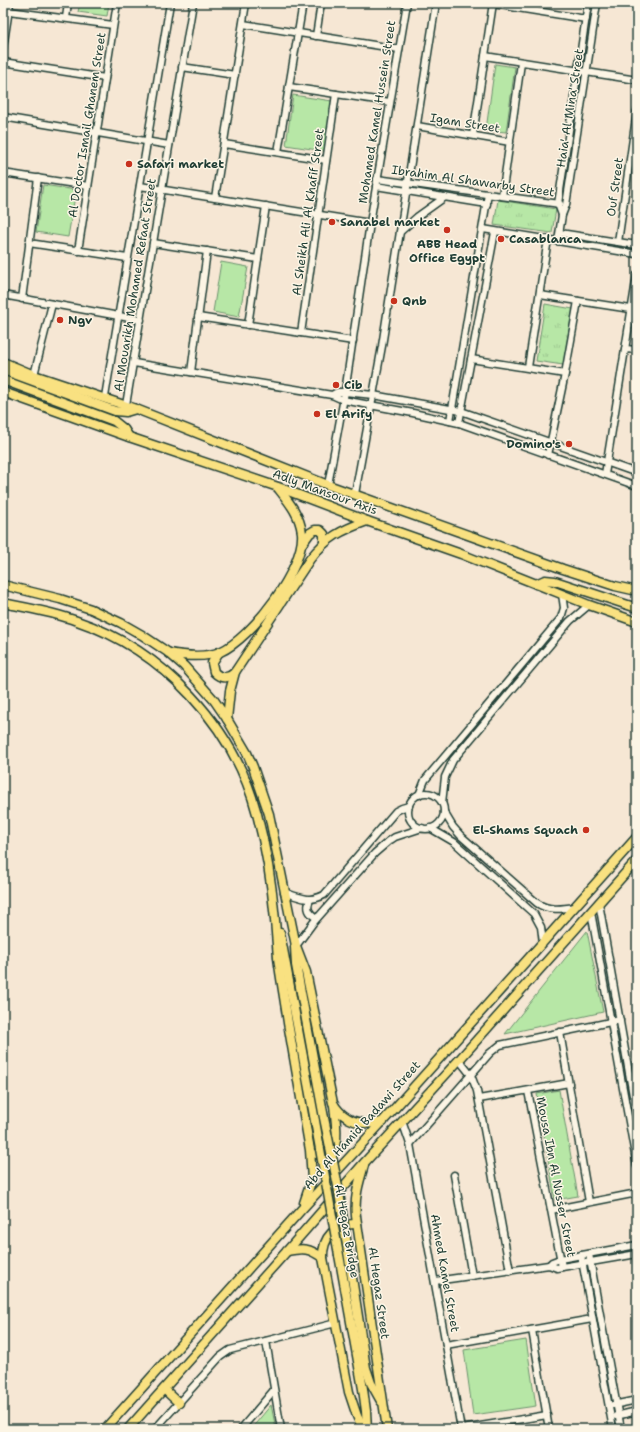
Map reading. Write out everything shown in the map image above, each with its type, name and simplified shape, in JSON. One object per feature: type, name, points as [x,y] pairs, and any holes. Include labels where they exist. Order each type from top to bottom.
[{"type":"main road","name":"Adly Mansour Axis","points":[[3,362],[34,375],[105,397],[328,485],[562,569],[615,586],[637,591]]},
{"type":"main road","points":[[3,370],[115,411],[126,412],[136,409]]},
{"type":"main road","points":[[3,380],[114,421],[124,429],[129,437]]},
{"type":"main road","name":"Adly Mansour Axis","points":[[3,392],[129,437],[278,487],[460,554],[589,605],[637,622]]},
{"type":"main road","points":[[278,487],[297,514],[301,528],[302,544]]},
{"type":"main road","points":[[227,719],[230,691],[235,672],[310,559],[324,542],[340,531],[367,521]]},
{"type":"main road","points":[[169,653],[194,655],[219,652],[232,646],[260,618],[278,595],[302,544],[310,533],[320,530],[324,534],[324,542]]},
{"type":"main road","points":[[536,584],[545,580],[555,581],[637,608]]},
{"type":"main road","points":[[3,585],[76,604],[106,616],[142,635],[169,653],[196,679],[214,700],[247,753],[265,798],[273,830],[284,892],[296,946],[306,972],[333,1103],[337,1140],[335,1147],[324,1155],[317,1154],[310,1150]]},
{"type":"main road","points":[[3,603],[60,615],[78,621],[112,636],[134,648],[160,667],[200,706],[231,753],[244,777],[252,797],[260,828],[269,875],[280,969],[310,1150],[312,1179],[308,1195],[301,1210]]},
{"type":"main road","points":[[219,652],[212,663],[214,672],[222,677],[232,675],[235,672]]},
{"type":"main road","name":"Abd Al Hamid Badawi Street","points":[[105,1429],[301,1210],[383,1122],[637,838]]},
{"type":"main road","points":[[128,1429],[288,1251],[365,1162],[460,1060],[637,860]]},
{"type":"main road","name":"Al Hegaz Bridge","points":[[275,921],[284,951],[315,1121],[363,1389],[367,1429]]},
{"type":"main road","name":"Al Hegaz Bridge","points":[[296,946],[296,965],[338,1186],[366,1368],[371,1382],[383,1405]]},
{"type":"main road","points":[[333,1103],[342,1115],[353,1121],[365,1124],[383,1122]]},
{"type":"main road","name":"Al Hegaz Street","points":[[365,1162],[355,1207],[387,1429]]},
{"type":"main road","points":[[357,1224],[346,1224],[331,1232],[323,1247],[323,1258],[350,1392],[357,1416],[363,1429]]},
{"type":"main road","points":[[288,1251],[300,1249],[309,1250],[323,1258]]},
{"type":"main road","points":[[164,1389],[179,1403]]},
{"type":"street","points":[[3,48],[10,3]]},
{"type":"street","points":[[66,18],[68,3]]},
{"type":"street","name":"Al Doctor Ismail Ghanem Street","points":[[78,251],[117,3]]},
{"type":"street","name":"Al Mouarikh Mohamed Refaat Street","points":[[105,397],[170,3]]},
{"type":"street","name":"Al Mouarikh Mohamed Refaat Street","points":[[126,405],[193,3]]},
{"type":"street","points":[[215,198],[246,3]]},
{"type":"street","points":[[278,152],[303,3]]},
{"type":"street","points":[[316,36],[321,3]]},
{"type":"street","name":"Mohamed Kamel Hussein Street","points":[[328,485],[344,400],[370,223],[407,3]]},
{"type":"street","points":[[355,494],[400,232],[436,3]]},
{"type":"street","points":[[473,135],[493,3],[586,19]]},
{"type":"street","name":"Haia' Al Mina' Street","points":[[562,215],[558,204],[588,3]]},
{"type":"street","name":"Haia' Al Mina' Street","points":[[558,241],[562,215],[566,205],[597,3]]},
{"type":"street","points":[[9,11],[113,25]]},
{"type":"street","points":[[243,24],[399,49]]},
{"type":"street","points":[[485,56],[578,72],[637,80]]},
{"type":"street","points":[[3,62],[105,78]]},
{"type":"street","points":[[502,196],[521,63]]},
{"type":"street","points":[[182,67],[235,76]]},
{"type":"street","points":[[289,87],[390,102]]},
{"type":"street","name":"Al Sheikh Ali Al Khafif Street","points":[[301,333],[336,94]]},
{"type":"street","name":"Ouf Street","points":[[618,242],[637,111]]},
{"type":"street","points":[[3,117],[169,145]]},
{"type":"street","name":"Igam Street","points":[[417,126],[510,142]]},
{"type":"street","points":[[224,144],[326,160]]},
{"type":"street","points":[[3,173],[88,186]]},
{"type":"street","points":[[22,299],[38,178]]},
{"type":"street","name":"Ibrahim Al Shawarby Street","points":[[377,179],[566,205]]},
{"type":"street","points":[[140,186],[370,223]]},
{"type":"street","name":"Ibrahim Al Shawarby Street","points":[[376,186],[487,204]]},
{"type":"street","points":[[450,421],[488,194]]},
{"type":"street","points":[[400,232],[421,213],[444,197]]},
{"type":"street","points":[[248,325],[266,206]]},
{"type":"street","points":[[483,229],[637,254]]},
{"type":"street","points":[[459,423],[495,232]]},
{"type":"street","points":[[560,233],[637,245]]},
{"type":"street","points":[[528,367],[548,239]]},
{"type":"street","points":[[29,243],[127,258]]},
{"type":"street","points":[[153,243],[258,259]]},
{"type":"street","points":[[191,372],[207,251]]},
{"type":"street","points":[[605,474],[625,348],[634,310],[637,275]]},
{"type":"street","points":[[3,295],[141,320]]},
{"type":"street","points":[[540,295],[634,310]]},
{"type":"street","points":[[548,455],[578,301]]},
{"type":"street","points":[[34,375],[52,304]]},
{"type":"street","points":[[198,317],[353,341]]},
{"type":"street","points":[[625,348],[637,350]]},
{"type":"street","points":[[471,359],[565,374]]},
{"type":"street","points":[[134,363],[332,395],[344,400],[371,406],[459,423],[637,486]]},
{"type":"street","points":[[332,395],[337,392],[373,395],[461,411],[551,444],[637,473]]},
{"type":"street","points":[[422,828],[415,824],[410,818],[409,806],[413,799],[419,794],[425,780],[561,618],[564,611],[562,594]]},
{"type":"street","points":[[575,907],[560,909],[546,908],[534,901],[460,836],[449,823],[442,803],[445,777],[453,760],[574,617],[589,605]]},
{"type":"street","points":[[564,611],[571,613],[574,617]]},
{"type":"street","points":[[419,794],[427,793],[434,795],[442,803]]},
{"type":"street","points":[[284,892],[310,900],[321,897],[327,892],[396,811],[409,806]]},
{"type":"street","points":[[296,946],[317,918],[381,847],[396,837],[422,828],[430,828],[439,823],[444,812]]},
{"type":"street","points":[[430,828],[454,842],[530,910],[537,918],[542,932],[542,943]]},
{"type":"street","points":[[310,900],[308,907],[309,911],[317,918]]},
{"type":"street","points":[[599,903],[637,1114]]},
{"type":"street","points":[[537,918],[543,914],[546,908]]},
{"type":"street","points":[[591,912],[637,1166]]},
{"type":"street","points":[[410,1144],[490,1053],[500,1045],[620,1020]]},
{"type":"street","points":[[560,1032],[589,1202]]},
{"type":"street","points":[[460,1060],[471,1075],[479,1099],[510,1271]]},
{"type":"street","points":[[479,1099],[569,1084]]},
{"type":"street","name":"Mousa Ibn Al Nusser Street","points":[[528,1091],[562,1268]]},
{"type":"street","name":"Ahmed Kamel Street","points":[[402,1121],[410,1144],[462,1429]]},
{"type":"street","points":[[454,1175],[472,1276]]},
{"type":"street","points":[[551,1210],[637,1193]]},
{"type":"street","points":[[435,1282],[549,1265],[560,1259],[637,1245]]},
{"type":"street","points":[[589,1254],[621,1429]]},
{"type":"street","points":[[549,1265],[562,1268],[637,1254]]},
{"type":"street","points":[[581,1255],[613,1429]]},
{"type":"street","points":[[446,1345],[592,1319]]},
{"type":"street","points":[[155,1429],[225,1353],[236,1348],[336,1323]]},
{"type":"street","points":[[532,1330],[549,1429]]},
{"type":"street","points":[[266,1341],[282,1429]]},
{"type":"street","points":[[241,1429],[274,1390]]},
{"type":"street","points":[[608,1406],[637,1400]]},
{"type":"street","points":[[610,1417],[637,1411]]},
{"type":"street","points":[[462,1429],[546,1415]]},
{"type":"green space","points":[[80,3],[109,3],[107,16],[78,12]]},
{"type":"green space","points":[[495,64],[515,67],[506,132],[486,130]]},
{"type":"green space","points":[[293,95],[332,101],[324,151],[286,145]]},
{"type":"green space","points":[[43,185],[76,190],[68,237],[36,232]]},
{"type":"green space","points":[[498,200],[556,209],[552,233],[494,225]]},
{"type":"green space","points":[[221,262],[248,267],[239,317],[213,312]]},
{"type":"green space","points":[[545,304],[573,309],[563,365],[536,361]]},
{"type":"green space","points":[[587,931],[603,1012],[505,1034]]},
{"type":"green space","points":[[559,1090],[578,1196],[555,1200],[537,1094]]},
{"type":"green space","points":[[526,1340],[536,1406],[473,1415],[464,1350]]},
{"type":"green space","points":[[271,1405],[276,1429],[251,1429]]},
{"type":"place","name":"Safari market","points":[[129,164]]},
{"type":"place","name":"Sanabel market","points":[[332,222]]},
{"type":"place","name":"ABB Head Office Egypt","points":[[447,230]]},
{"type":"place","name":"Casablanca","points":[[501,239]]},
{"type":"place","name":"Qnb","points":[[394,301]]},
{"type":"place","name":"Ngv","points":[[60,320]]},
{"type":"place","name":"Cib","points":[[336,385]]},
{"type":"place","name":"El Arify","points":[[317,414]]},
{"type":"place","name":"Domino's","points":[[569,444]]},
{"type":"place","name":"El-Shams Squach","points":[[586,830]]}]
